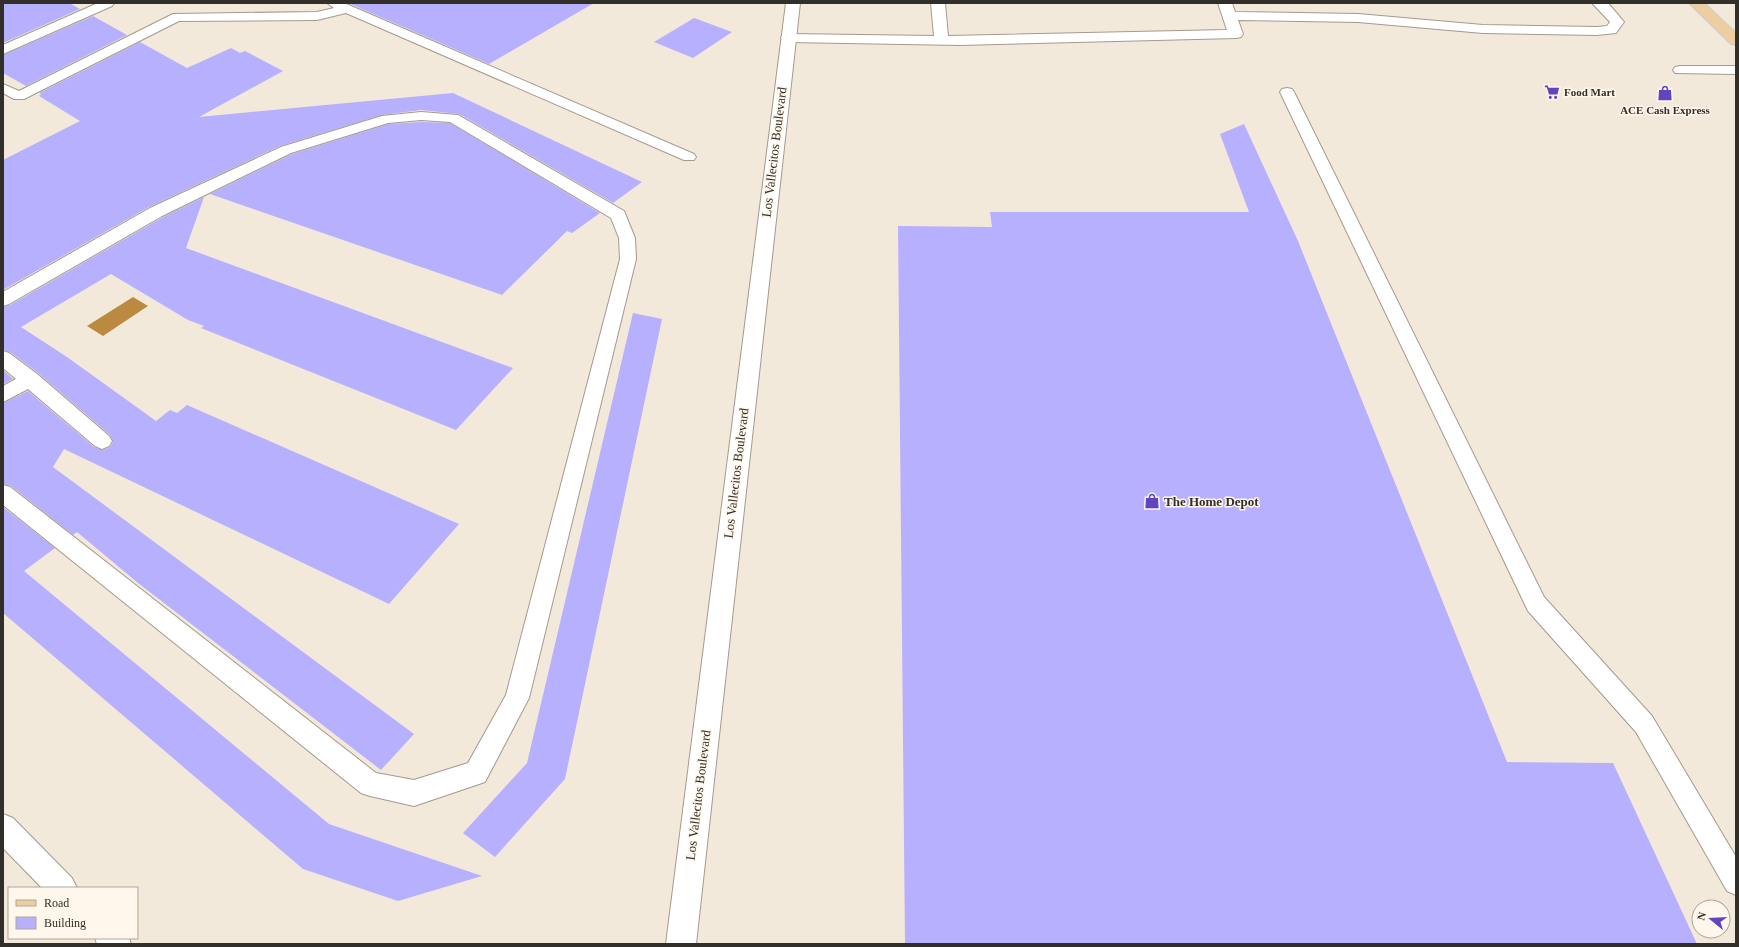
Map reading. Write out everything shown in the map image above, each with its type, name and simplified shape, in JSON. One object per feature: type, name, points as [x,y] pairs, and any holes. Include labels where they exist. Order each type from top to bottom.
[{"type":"main road","points":[[1696,3],[1736,42]]},
{"type":"street","name":"Los Vallecitos Boulevard","points":[[681,944],[793,3]]},
{"type":"street","points":[[938,3],[941,40]]},
{"type":"street","points":[[788,38],[941,40],[1236,34],[1227,10],[1358,18],[1483,29],[1597,32],[1611,30],[1617,22],[1608,10],[1599,3]]},
{"type":"street","points":[[3,828],[61,887]]},
{"type":"lane","points":[[3,50],[108,3]]},
{"type":"lane","points":[[333,3],[689,157]]},
{"type":"lane","points":[[3,88],[19,96],[177,17],[317,16],[347,9]]},
{"type":"lane","points":[[1680,70],[1736,70]]},
{"type":"lane","points":[[1287,92],[1536,604],[1644,724],[1736,882]]},
{"type":"lane","points":[[3,300],[156,212],[286,150],[387,119],[421,116],[453,118],[618,215],[627,238],[628,259],[517,698],[476,773],[414,792],[370,784],[3,492]]},
{"type":"lane","points":[[3,358],[30,379],[102,441]]},
{"type":"lane","points":[[3,395],[30,379]]},
{"type":"shaded area","points":[[133,297],[148,306],[103,336],[87,326]]},
{"type":"building","points":[[3,3],[69,3],[80,9],[3,43]]},
{"type":"building","points":[[348,3],[594,3],[489,64]]},
{"type":"building","points":[[93,16],[127,35],[26,86],[3,73],[3,55]]},
{"type":"building","points":[[694,18],[732,32],[693,58],[654,42]]},
{"type":"building","points":[[140,42],[187,68],[231,48],[240,53],[245,51],[283,71],[199,117],[453,93],[642,182],[613,203],[459,114],[421,110],[382,115],[280,146],[149,207],[3,290],[3,160],[80,121],[39,96],[41,94],[39,93]]},
{"type":"building","points":[[421,122],[450,123],[600,213],[572,233],[567,231],[502,295],[210,194],[292,154],[388,124]]},
{"type":"building","name":"The Home Depot","points":[[1244,124],[1298,241],[1507,762],[1613,763],[1691,931],[1691,939],[1695,939],[1697,944],[905,944],[898,226],[992,227],[990,212],[1249,212],[1220,134]]},
{"type":"building","points":[[204,197],[186,248],[513,368],[456,430],[201,328],[204,326],[188,320],[111,274],[21,327],[67,357],[156,421],[170,410],[177,413],[187,405],[459,524],[389,604],[64,449],[53,467],[414,734],[381,770],[138,583],[77,532],[73,535],[11,486],[3,484],[3,403],[28,391],[94,447],[103,450],[110,447],[113,442],[110,435],[38,373],[10,352],[3,350],[3,307],[10,305],[163,217]]},
{"type":"building","points":[[633,313],[662,319],[565,779],[495,857],[463,833],[527,763]]},
{"type":"building","points":[[3,370],[13,379],[3,384]]},
{"type":"building","points":[[3,507],[55,548],[24,571],[329,824],[482,876],[398,901],[303,869],[3,613]]},
{"type":"place","name":"Food Mart","points":[[1552,92]]},
{"type":"place","name":"ACE Cash Express","points":[[1665,93]]},
{"type":"place","name":"The Home Depot","points":[[1152,501]]}]
